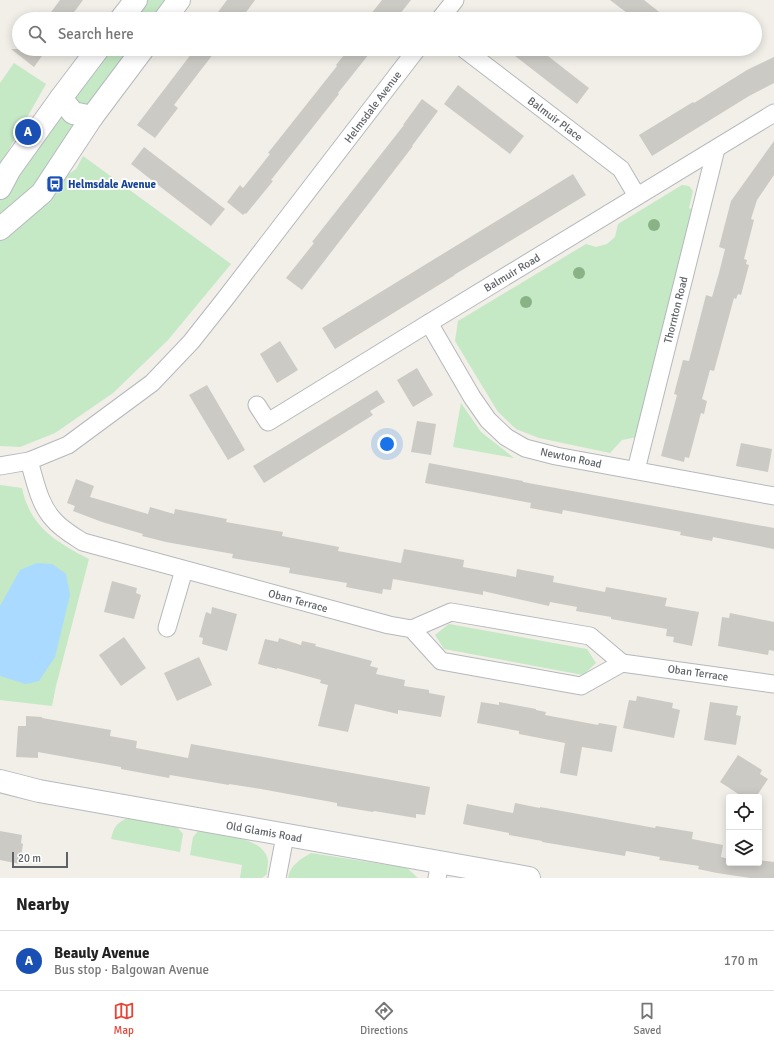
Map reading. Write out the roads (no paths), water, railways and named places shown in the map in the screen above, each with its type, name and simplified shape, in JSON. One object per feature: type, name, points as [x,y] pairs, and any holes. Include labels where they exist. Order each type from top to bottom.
[{"type":"street","points":[[127,12],[136,0]]},
{"type":"street","points":[[170,12],[179,0]]},
{"type":"street","points":[[446,12],[455,0]]},
{"type":"street","points":[[0,188],[10,169],[93,56]]},
{"type":"street","points":[[0,229],[42,193],[92,117],[138,56]]},
{"type":"street","name":"Helmsdale Avenue","points":[[0,466],[29,461],[68,445],[152,383],[191,342],[412,56]]},
{"type":"street","name":"Balmuir Place","points":[[473,56],[621,169],[637,196]]},
{"type":"street","points":[[61,98],[73,113],[92,117]]},
{"type":"street","name":"Balmuir Road","points":[[257,405],[268,422],[774,113]]},
{"type":"street","name":"Thornton Road","points":[[636,470],[716,149]]},
{"type":"street","name":"Newton Road","points":[[429,323],[488,420],[506,437],[525,448],[556,456],[774,496]]},
{"type":"street","name":"Oban Terrace","points":[[29,461],[41,500],[52,518],[65,531],[83,542],[388,625],[412,629]]},
{"type":"street","points":[[167,628],[184,570]]},
{"type":"street","points":[[451,612],[590,636],[622,663],[581,686],[441,661],[412,629],[451,612]]},
{"type":"street","name":"Oban Terrace","points":[[622,663],[774,684]]},
{"type":"street","name":"Old Glamis Road","points":[[0,782],[39,791],[285,836],[438,870],[529,878]]},
{"type":"street","points":[[277,878],[285,836]]},
{"type":"water","points":[[37,563],[52,564],[66,574],[70,595],[55,657],[39,681],[26,684],[0,676],[0,606],[20,570]]},
{"type":"place","name":"Beauly Avenue","points":[[28,132]]},
{"type":"place","name":"Helmsdale Avenue","points":[[55,184]]}]
